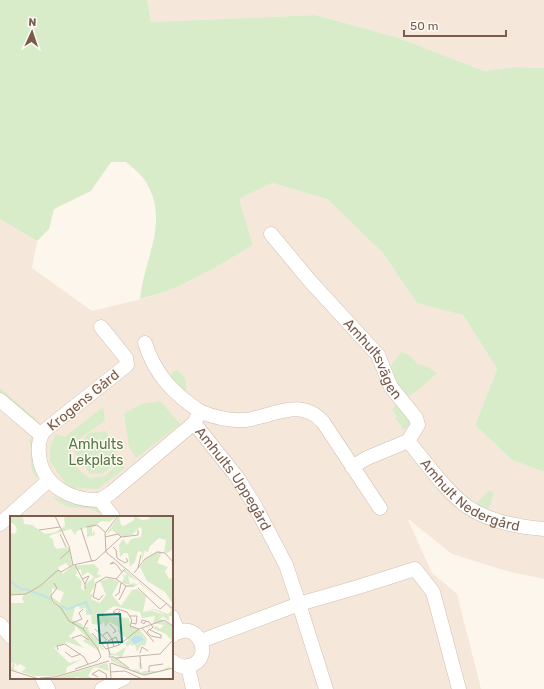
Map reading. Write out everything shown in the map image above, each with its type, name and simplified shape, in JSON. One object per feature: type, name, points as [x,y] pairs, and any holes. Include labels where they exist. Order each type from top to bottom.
[{"type":"street","name":"Amhultsvägen","points":[[271,234],[310,281],[378,355],[391,387],[416,418],[418,425],[408,441]]},
{"type":"street","name":"Krogens Gård","points":[[41,436],[44,431],[127,365],[126,358],[102,327]]},
{"type":"street","points":[[145,343],[149,357],[156,371],[167,384],[189,404],[197,417],[211,416],[245,420],[288,410],[310,411],[316,415],[323,422],[380,508]]},
{"type":"street","points":[[0,400],[41,436],[39,442],[40,461],[44,472],[55,486],[65,493],[81,499],[100,500],[112,516]]},
{"type":"street","name":"Amhults Uppegård","points":[[100,500],[123,484],[197,417],[254,504],[286,565],[326,689]]},
{"type":"street","points":[[352,467],[367,458],[408,441]]},
{"type":"street","name":"Amhult Nedergård","points":[[408,441],[438,477],[468,507],[501,522],[526,528],[544,529]]},
{"type":"street","points":[[0,524],[50,480]]},
{"type":"street","points":[[201,641],[299,604],[415,569],[433,592],[459,689]]},
{"type":"street","points":[[173,623],[175,634],[186,631],[192,632],[201,641],[202,650],[200,658],[188,666],[179,665],[173,662]]},
{"type":"street","points":[[0,624],[10,636]]},
{"type":"street","points":[[188,666],[193,689]]},
{"type":"street","points":[[43,679],[48,689]]},
{"type":"street","points":[[102,689],[122,679]]},
{"type":"shaded area","points":[[147,0],[544,0],[544,68],[514,67],[484,71],[399,38],[316,15],[151,22]]},
{"type":"shaded area","points":[[272,183],[327,199],[383,253],[417,302],[463,315],[497,369],[475,425],[512,460],[544,472],[544,579],[510,572],[452,554],[407,518],[432,573],[457,594],[481,689],[0,689],[0,219],[37,241],[32,268],[92,311],[153,296],[190,281],[253,245],[239,199]]},
{"type":"green space","points":[[0,0],[147,0],[151,22],[316,15],[399,38],[484,71],[514,67],[544,68],[544,472],[512,460],[475,425],[497,369],[463,315],[417,303],[383,253],[327,199],[272,183],[239,199],[253,245],[212,269],[170,290],[140,299],[142,284],[154,240],[156,211],[153,197],[146,182],[126,162],[111,162],[91,191],[54,209],[49,229],[37,241],[0,219]]},
{"type":"green space","points":[[401,352],[409,355],[418,364],[428,367],[437,373],[417,391],[405,398],[400,392],[390,368]]},
{"type":"green space","points":[[176,370],[182,374],[185,379],[186,392],[171,377],[172,373]]},
{"type":"green space","points":[[0,388],[35,418],[36,423],[0,393]]},
{"type":"green space","points":[[160,401],[180,424],[136,458],[129,447],[124,414],[141,404]]},
{"type":"green space","points":[[396,404],[411,419],[411,424],[403,430],[401,425],[395,419],[397,416],[392,410]]},
{"type":"green space","points":[[103,407],[105,421],[84,435],[71,447],[71,457],[75,465],[89,478],[105,476],[120,462],[125,468],[98,489],[72,488],[66,484],[50,462],[50,447],[56,434],[65,437]]},
{"type":"green space","name":"Amhults Lekplats","points":[[106,431],[119,459],[104,473],[90,474],[74,451],[89,433]]},
{"type":"green space","points":[[32,437],[33,461],[37,473],[37,479],[31,464],[29,440]]},
{"type":"green space","points":[[489,490],[494,492],[490,506],[486,510],[477,505],[477,503]]},
{"type":"green space","points":[[51,496],[73,504],[97,507],[102,511],[98,513],[92,509],[67,506]]}]
